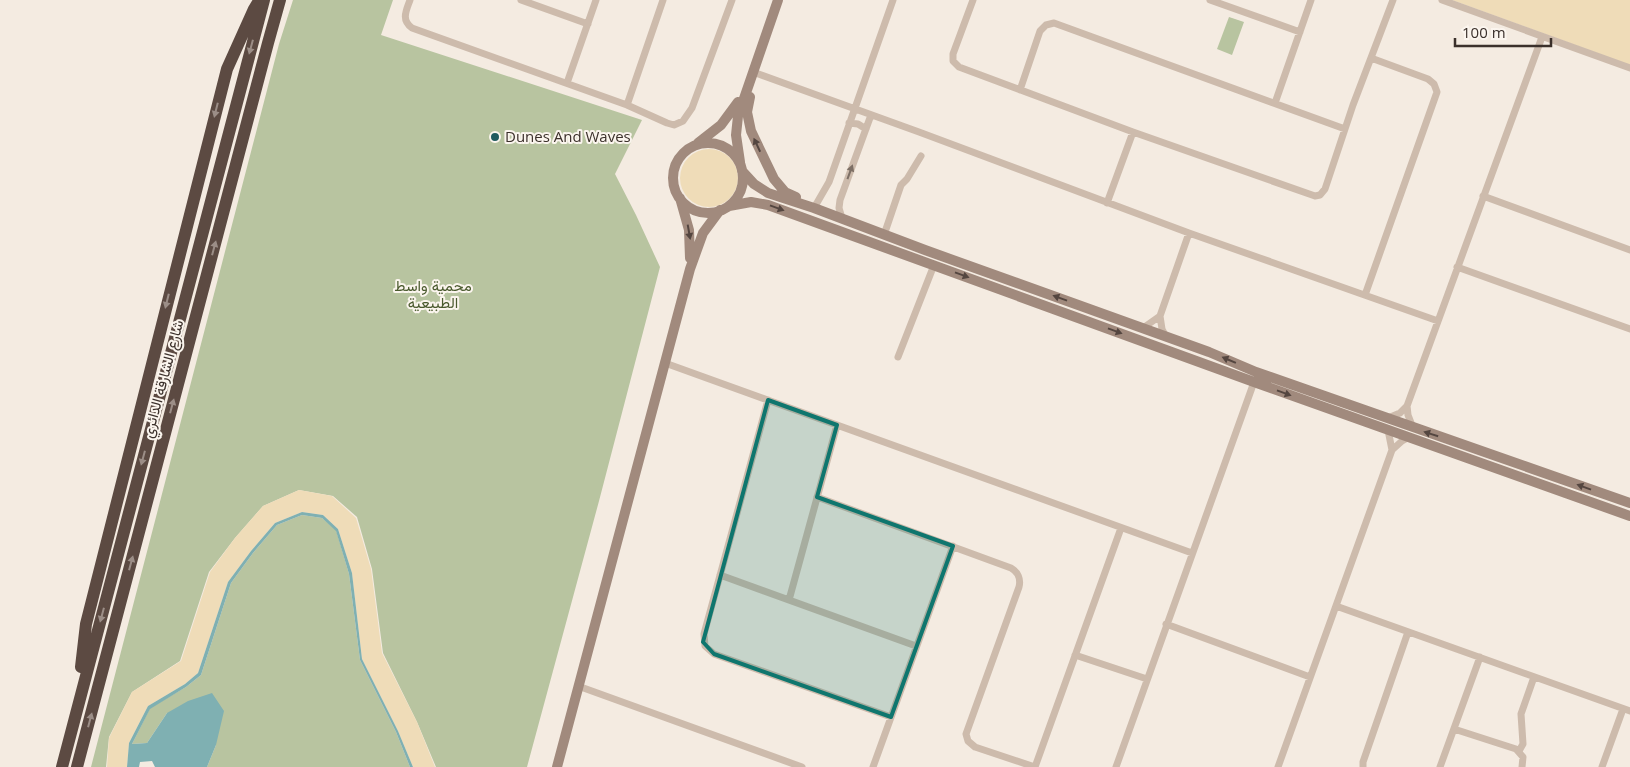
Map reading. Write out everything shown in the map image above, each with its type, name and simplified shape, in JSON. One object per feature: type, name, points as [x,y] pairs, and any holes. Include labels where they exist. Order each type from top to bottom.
[{"type":"highway","name":"شارع الشارقة الدائري","points":[[62,767],[262,0]]},
{"type":"highway","points":[[78,703],[86,624],[224,78],[254,9],[262,0]]},
{"type":"highway","name":"شارع الشارقة الدائري","points":[[77,767],[280,0]]},
{"type":"main road","points":[[557,767],[690,268],[703,233],[725,208],[736,199],[741,190],[743,180],[736,129],[738,116],[778,0]]},
{"type":"main road","points":[[752,73],[753,86],[747,112],[751,131],[777,183],[785,192],[801,199],[812,207]]},
{"type":"main road","points":[[690,268],[690,237],[674,186],[674,168],[684,153],[721,125],[747,89]]},
{"type":"main road","points":[[696,145],[713,143],[729,150],[750,180],[763,191],[812,207],[925,250],[1209,352],[1256,372],[1386,418],[1411,433],[1630,516]]},
{"type":"main road","points":[[679,197],[685,204],[702,212],[711,212],[751,202],[762,204],[1388,430],[1459,442],[1630,504]]},
{"type":"main road","points":[[887,248],[887,245],[890,243],[912,250],[925,250]]},
{"type":"street","points":[[410,0],[405,17],[409,26],[627,105],[674,125],[683,121],[692,108],[732,0]]},
{"type":"street","points":[[522,0],[588,24]]},
{"type":"street","points":[[567,83],[596,0]]},
{"type":"street","points":[[627,105],[663,0]]},
{"type":"street","points":[[812,207],[828,182],[893,0]]},
{"type":"street","points":[[973,0],[953,54],[953,61],[959,67],[1132,132],[1315,196],[1320,195],[1326,189],[1370,58],[1393,0]]},
{"type":"street","points":[[1210,0],[1300,32]]},
{"type":"street","points":[[1275,103],[1311,0]]},
{"type":"street","points":[[1442,0],[1630,68]]},
{"type":"street","points":[[1020,90],[1040,31],[1046,25],[1054,23],[1345,129]]},
{"type":"street","points":[[1386,418],[1400,413],[1407,406],[1542,37]]},
{"type":"street","points":[[1365,295],[1437,92],[1434,84],[1428,79],[1370,58]]},
{"type":"street","points":[[752,73],[1189,233],[1438,321]]},
{"type":"street","points":[[842,218],[839,208],[840,200],[871,115]]},
{"type":"street","points":[[849,123],[858,124],[866,129]]},
{"type":"street","points":[[1107,203],[1132,132]]},
{"type":"street","points":[[884,235],[901,185],[908,179],[920,156]]},
{"type":"street","points":[[1484,196],[1630,250]]},
{"type":"street","points":[[1166,337],[1161,325],[1160,316],[1189,233]]},
{"type":"street","points":[[898,357],[934,265]]},
{"type":"street","points":[[1458,266],[1630,330]]},
{"type":"street","points":[[1143,328],[1160,316]]},
{"type":"street","points":[[665,363],[1192,554]]},
{"type":"street","points":[[1116,767],[1254,382]]},
{"type":"street","points":[[768,400],[703,638],[705,646],[710,652],[891,717]]},
{"type":"street","points":[[1278,767],[1392,450],[1411,433],[1407,406]]},
{"type":"street","points":[[789,600],[837,425]]},
{"type":"street","points":[[1388,430],[1392,450]]},
{"type":"street","points":[[817,497],[1011,568],[1017,573],[1020,579],[1019,587],[967,731],[968,740],[972,745],[1035,767],[1121,528]]},
{"type":"street","points":[[874,767],[953,546]]},
{"type":"street","points":[[720,575],[916,646]]},
{"type":"street","points":[[1336,606],[1626,710],[1602,767]]},
{"type":"street","points":[[1166,624],[1310,677]]},
{"type":"street","points":[[1363,767],[1363,762],[1408,632]]},
{"type":"street","points":[[1075,654],[1147,679]]},
{"type":"street","points":[[1440,767],[1480,657]]},
{"type":"street","points":[[1519,751],[1523,744],[1521,714],[1534,677]]},
{"type":"street","points":[[578,686],[802,767]]},
{"type":"street","points":[[1454,729],[1519,751],[1523,757],[1522,767]]},
{"type":"highlighted area","points":[[768,400],[837,425],[817,497],[953,546],[891,717],[714,654],[703,642]]},
{"type":"green space","name":"محمية واسط الطبيعية","points":[[293,0],[393,0],[381,35],[642,120],[615,174],[660,267],[527,767],[436,767],[417,722],[383,653],[372,569],[357,517],[333,496],[299,490],[263,506],[209,572],[180,661],[132,692],[109,737],[106,767],[91,767],[279,44]]},
{"type":"green space","points":[[1229,17],[1244,22],[1232,55],[1217,49]]},
{"type":"green space","points":[[302,515],[322,518],[336,530],[349,574],[360,660],[396,732],[410,767],[207,767],[216,745],[167,713],[147,743],[132,744],[150,708],[186,687],[201,675],[231,583],[253,553],[277,525]]},
{"type":"sand","points":[[1452,0],[1630,0],[1630,65]]},
{"type":"sand","points":[[703,149],[715,149],[730,157],[738,172],[738,184],[730,199],[715,207],[703,207],[688,199],[680,184],[680,172],[688,157]]},
{"type":"sand","points":[[299,490],[332,496],[356,518],[371,569],[382,653],[417,722],[435,767],[413,767],[398,731],[362,659],[352,573],[338,529],[323,515],[302,512],[275,523],[251,551],[228,582],[198,673],[185,684],[148,706],[129,743],[127,767],[107,767],[109,738],[132,692],[181,661],[210,572],[235,538],[263,506]]},
{"type":"water","points":[[302,512],[323,515],[338,529],[352,573],[362,659],[398,731],[413,767],[410,767],[396,732],[360,660],[349,574],[336,531],[322,518],[302,515],[277,525],[253,553],[231,583],[201,675],[186,687],[150,709],[132,744],[147,743],[167,713],[188,701],[212,693],[224,711],[216,745],[207,767],[155,767],[152,761],[140,762],[139,767],[127,767],[129,743],[148,706],[185,684],[198,673],[228,582],[275,523]]},
{"type":"place","name":"Dunes And Waves","points":[[495,137]]}]
